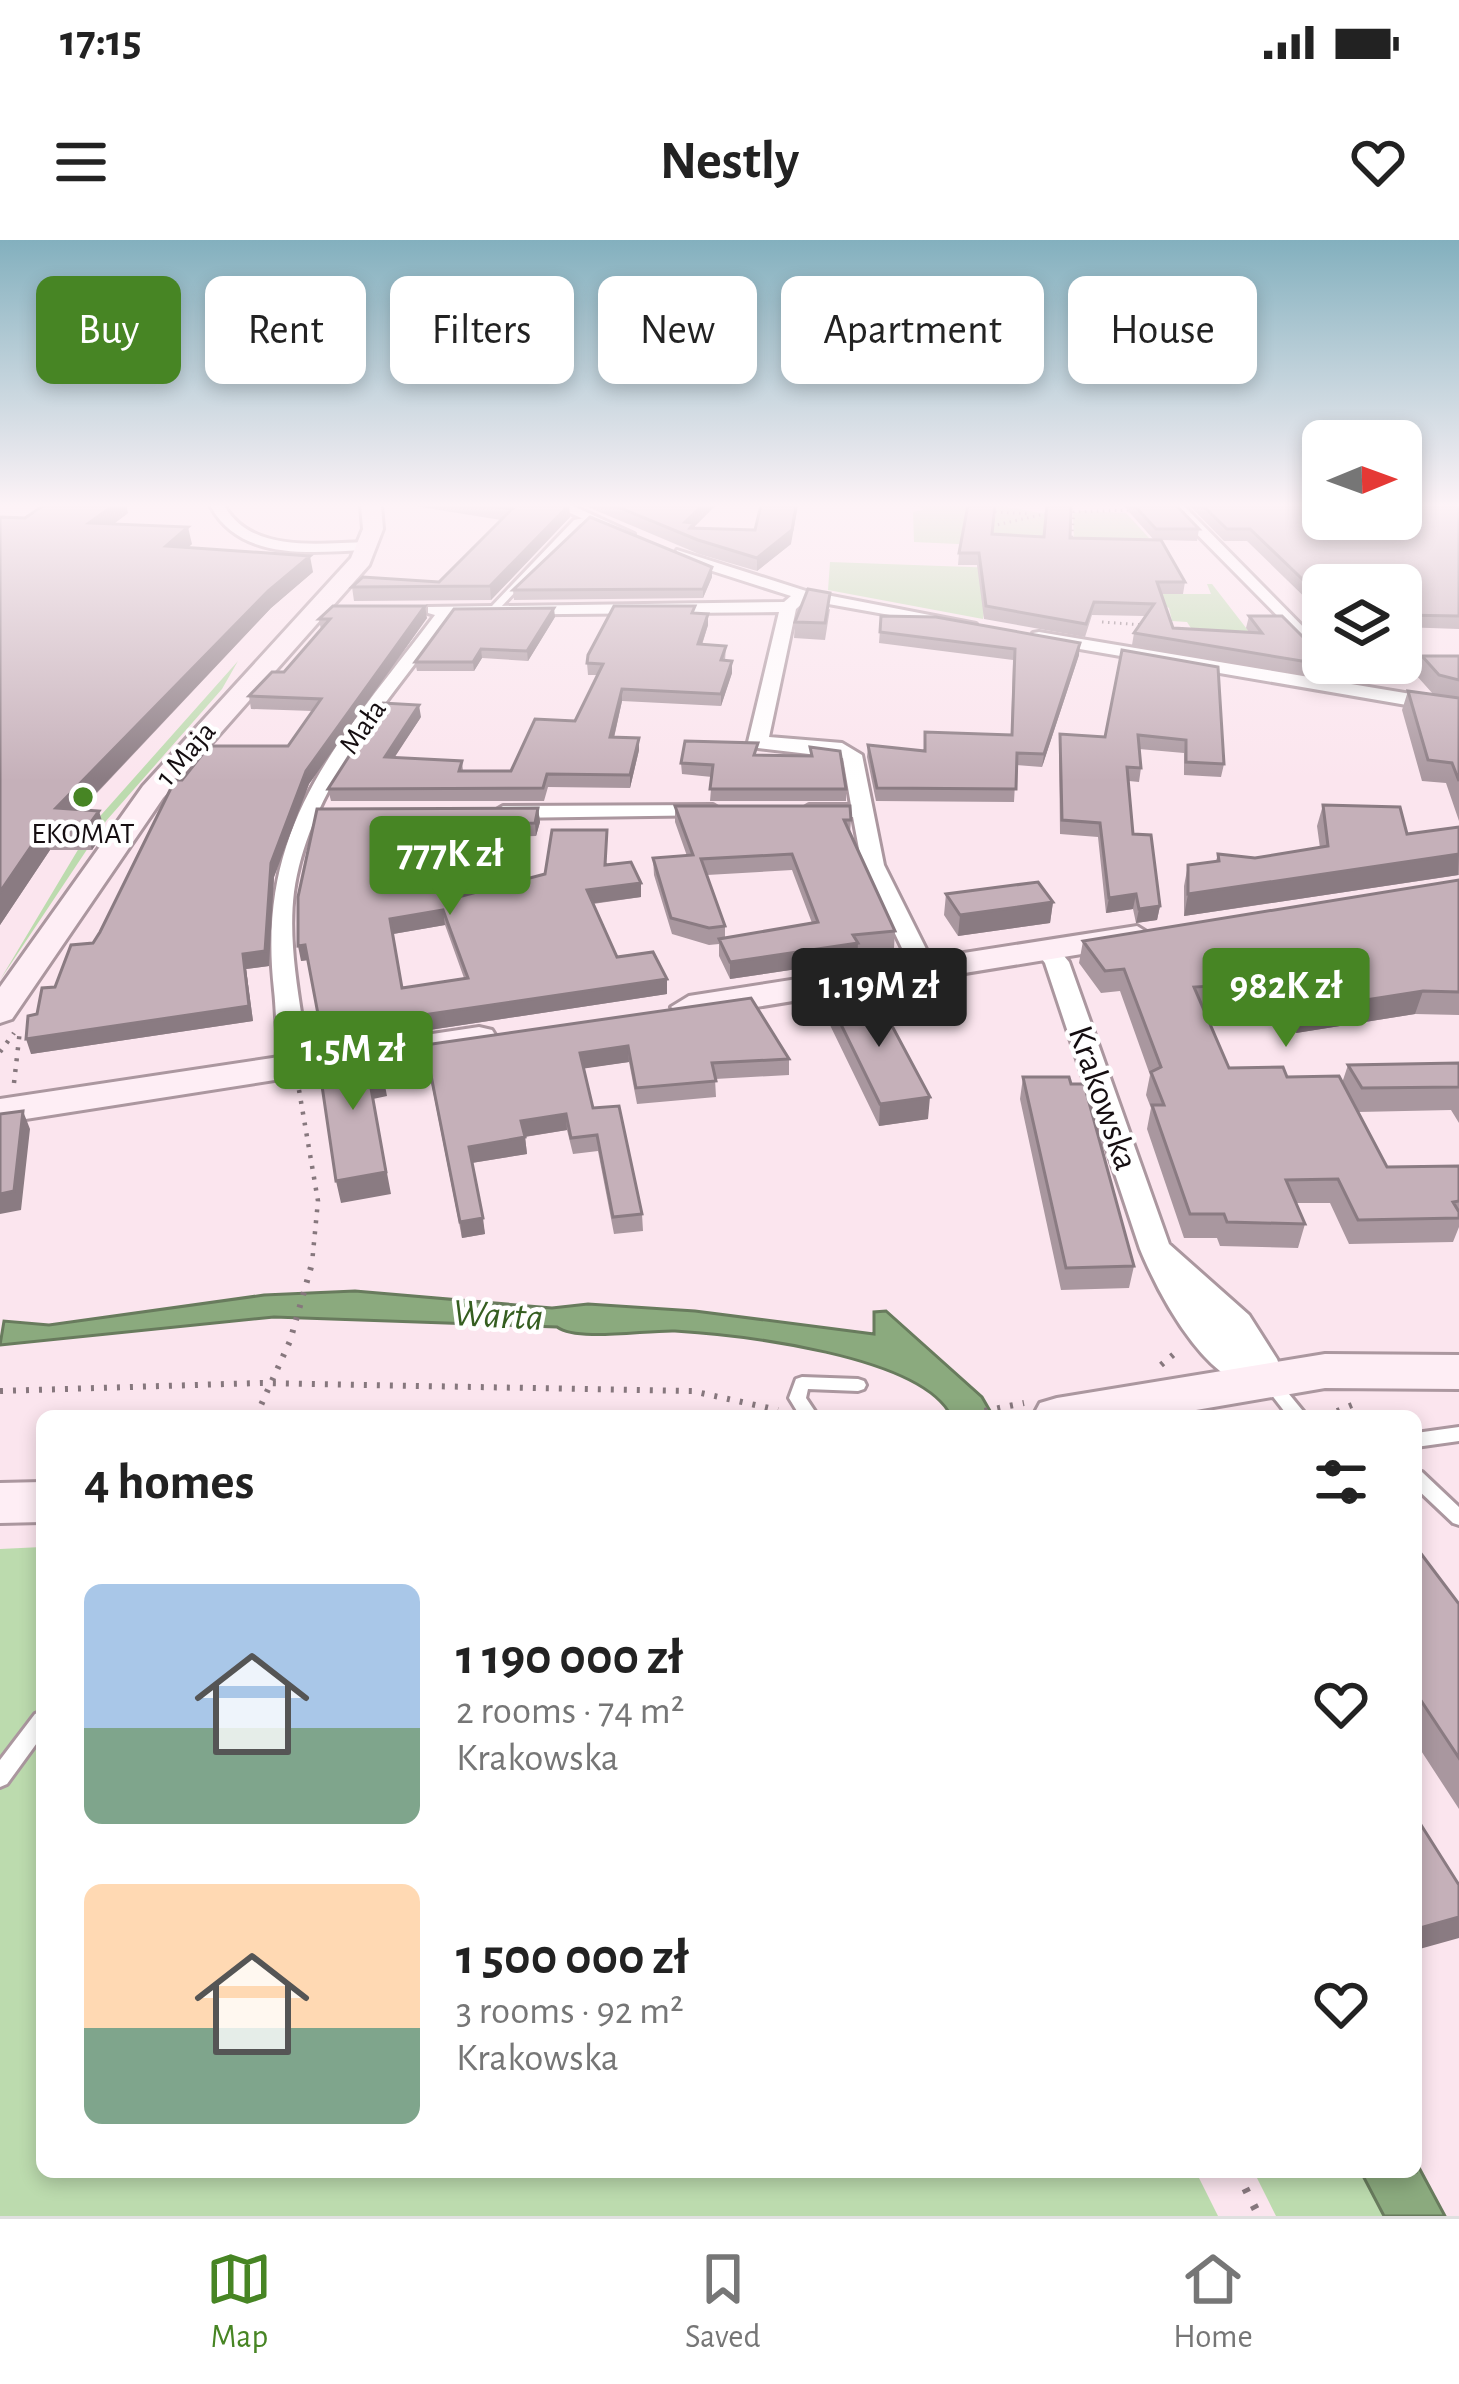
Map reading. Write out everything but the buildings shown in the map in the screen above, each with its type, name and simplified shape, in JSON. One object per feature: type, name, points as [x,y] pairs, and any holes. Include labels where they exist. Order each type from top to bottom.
[{"type":"main road","name":"1 Maja","points":[[10,1018],[153,792],[331,597]]},
{"type":"main road","points":[[645,1013],[1177,930]]},
{"type":"main road","points":[[8,1096],[296,1066],[505,1034]]},
{"type":"main road","points":[[1054,1410],[1325,1372],[1459,1372]]},
{"type":"main road","points":[[0,1503],[36,1502]]},
{"type":"street","points":[[786,597],[796,601]]},
{"type":"street","points":[[1265,597],[1302,635]]},
{"type":"street","points":[[796,601],[758,742],[848,751],[873,865],[925,971]]},
{"type":"street","points":[[495,608],[796,601],[985,627]]},
{"type":"street","name":"Mała","points":[[296,1066],[283,903],[295,850],[342,755],[436,610],[495,608]]},
{"type":"street","points":[[1015,633],[1352,694],[1459,708]]},
{"type":"street","points":[[1344,684],[1352,694]]},
{"type":"street","points":[[791,811],[862,811]]},
{"type":"street","points":[[312,812],[336,812]]},
{"type":"street","points":[[480,812],[743,812]]},
{"type":"street","name":"Krakowska","points":[[1047,950],[1058,962],[1172,1291],[1218,1355],[1240,1370],[1267,1378]]},
{"type":"lane","points":[[495,608],[505,597]]},
{"type":"lane","points":[[1267,1378],[1293,1410]]},
{"type":"lane","points":[[804,1410],[796,1398],[802,1383],[858,1385]]},
{"type":"lane","points":[[1422,1439],[1459,1434]]},
{"type":"lane","points":[[1422,1483],[1459,1517]]},
{"type":"lane","points":[[0,1777],[36,1728]]},
{"type":"path","points":[[1102,622],[1152,626]]},
{"type":"path","points":[[0,1052],[10,1018]]},
{"type":"path","points":[[8,1096],[10,1018]]},
{"type":"path","points":[[259,1410],[278,1370],[311,1264],[319,1205],[296,1066]]},
{"type":"path","points":[[0,1390],[273,1383],[692,1391],[779,1410]]},
{"type":"path","points":[[1240,2178],[1258,2216]]},
{"type":"shaded area","points":[[867,597],[1030,597],[984,612],[983,619]]},
{"type":"shaded area","points":[[1150,597],[1222,597],[1250,633],[1200,642],[1187,622],[1172,621],[1169,608]]},
{"type":"shaded area","points":[[238,661],[222,689],[106,821],[0,980],[94,823]]},
{"type":"shaded area","points":[[36,1547],[36,2178],[1199,2178],[1218,2216],[0,2216],[0,1549]]},
{"type":"shaded area","points":[[1257,2178],[1364,2178],[1384,2216],[1276,2216]]},
{"type":"water","name":"Warta","points":[[355,1291],[552,1308],[588,1304],[695,1311],[874,1334],[874,1312],[886,1311],[982,1397],[990,1410],[946,1410],[933,1395],[904,1378],[826,1352],[675,1331],[596,1335],[557,1327],[274,1317],[0,1345],[4,1321],[49,1325],[264,1295]]},
{"type":"water","points":[[1422,2173],[1445,2216],[1384,2216],[1364,2178],[1422,2178]]},
{"type":"place","name":"EKOMAT","points":[[83,797]]}]
